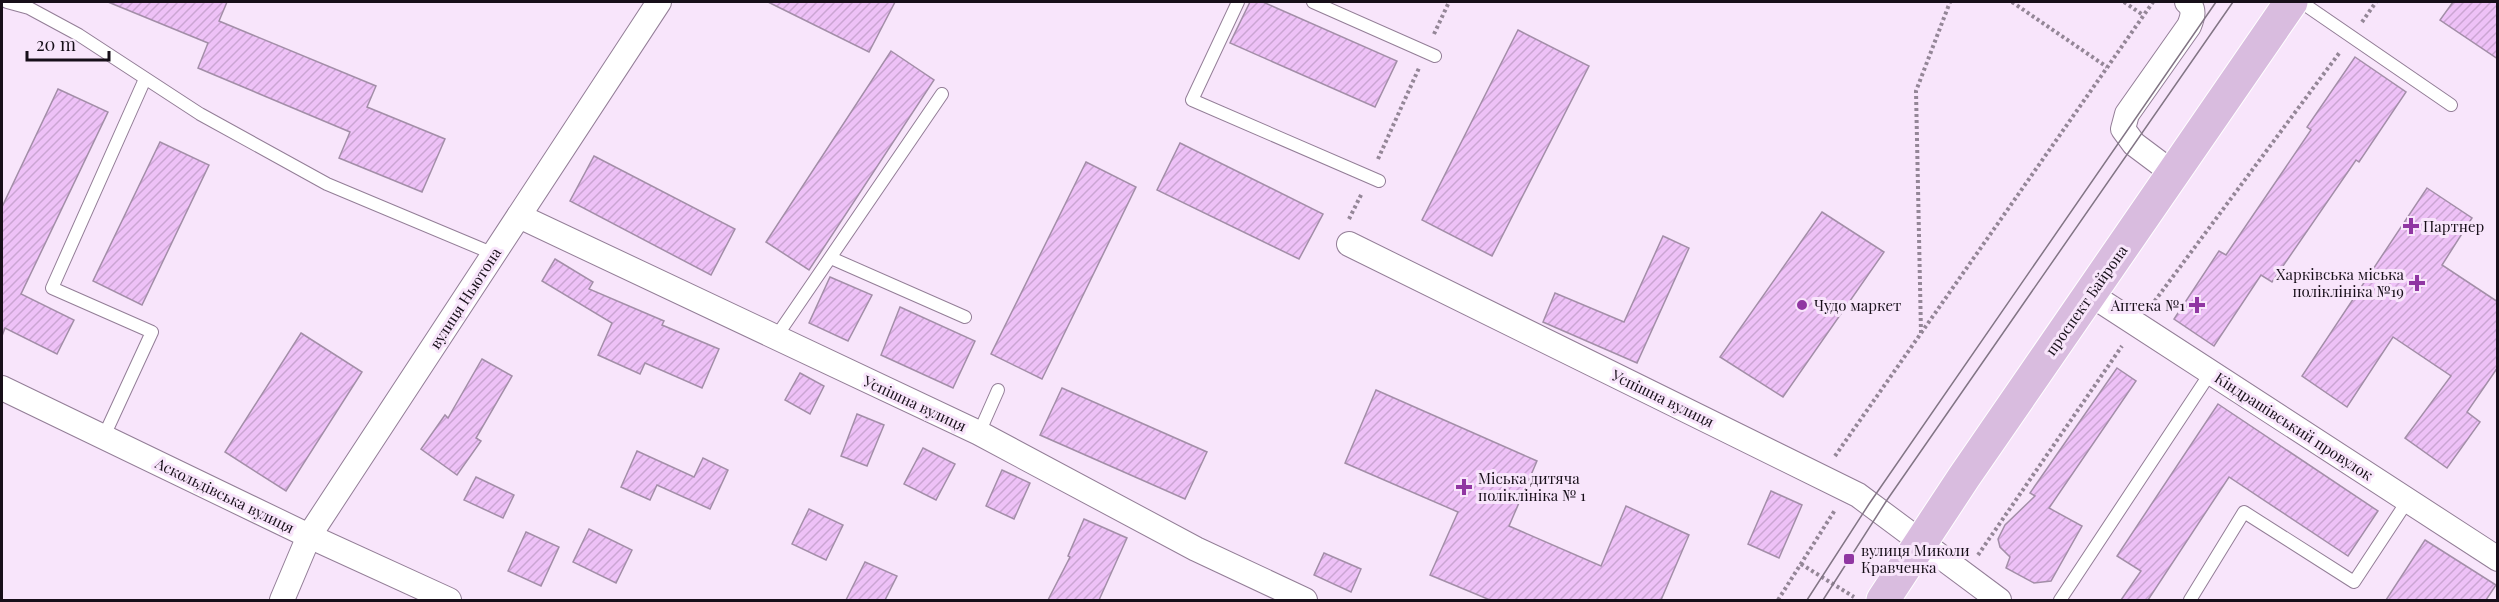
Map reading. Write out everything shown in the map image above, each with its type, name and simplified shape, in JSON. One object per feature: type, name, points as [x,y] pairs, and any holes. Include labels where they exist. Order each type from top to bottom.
[{"type":"main road","name":"проспект Байрона","points":[[1883,600],[2291,2]]},
{"type":"street","name":"вулиця Ньютона","points":[[282,600],[309,536],[659,2]]},
{"type":"street","points":[[2174,174],[2134,144],[2123,129],[2127,114],[2189,26],[2193,15],[2192,6],[2187,2]]},
{"type":"street","name":"Успішна вулиця","points":[[519,216],[979,433],[1196,549],[1305,600]]},
{"type":"street","name":"Успішна вулиця","points":[[1349,244],[1858,495],[1999,600]]},
{"type":"street","name":"Кіндрашівський провулок","points":[[2090,294],[2498,559]]},
{"type":"street","name":"Аскольдівська вулиця","points":[[2,388],[309,536],[450,600]]},
{"type":"lane","points":[[7,2],[28,8],[79,35],[200,114],[327,184],[494,254]]},
{"type":"lane","points":[[1238,2],[1192,100],[1374,179]]},
{"type":"lane","points":[[1313,2],[1430,54]]},
{"type":"lane","points":[[2301,2],[2451,105]]},
{"type":"lane","points":[[104,436],[152,332],[52,288],[145,79]]},
{"type":"lane","points":[[776,338],[942,94]]},
{"type":"lane","points":[[831,258],[965,317]]},
{"type":"lane","points":[[2060,600],[2211,372]]},
{"type":"lane","points":[[979,433],[998,390]]},
{"type":"lane","points":[[2190,600],[2244,512],[2354,582],[2408,500]]},
{"type":"path","points":[[1374,179],[1430,54],[1449,2]]},
{"type":"path","points":[[1921,333],[1916,92],[1950,2]]},
{"type":"path","points":[[2012,2],[2107,67]]},
{"type":"path","points":[[2124,2],[2143,15]]},
{"type":"path","points":[[1821,476],[2153,2]]},
{"type":"path","points":[[1964,576],[2137,324],[2351,37]]},
{"type":"path","points":[[1778,600],[1848,490]]},
{"type":"path","points":[[1801,564],[1861,600]]},
{"type":"building","points":[[108,2],[227,2],[219,21],[376,86],[367,107],[445,139],[422,192],[339,158],[350,132],[198,68],[208,43]]},
{"type":"building","points":[[768,2],[895,2],[869,52]]},
{"type":"building","points":[[1250,2],[1263,2],[1397,61],[1375,107],[1230,43]]},
{"type":"building","points":[[2453,2],[2498,2],[2498,59],[2440,20]]},
{"type":"building","points":[[1518,30],[1589,66],[1492,256],[1422,220]]},
{"type":"building","points":[[891,51],[934,80],[809,270],[766,242]]},
{"type":"building","points":[[2355,57],[2406,92],[2359,162],[2356,160],[2272,282],[2261,275],[2214,346],[2174,319],[2219,251],[2226,255],[2311,130],[2307,127]]},
{"type":"building","points":[[58,89],[108,112],[21,294],[74,320],[57,354],[5,328],[2,336],[2,207]]},
{"type":"building","points":[[160,142],[209,165],[142,305],[93,281]]},
{"type":"building","points":[[1180,143],[1323,214],[1299,259],[1157,190]]},
{"type":"building","points":[[594,156],[735,229],[711,275],[570,201]]},
{"type":"building","points":[[1086,162],[1136,187],[1042,379],[991,354]]},
{"type":"building","name":"Харківська міська поліклініка №19","points":[[2427,188],[2472,218],[2442,265],[2498,302],[2498,367],[2467,412],[2480,422],[2447,468],[2405,438],[2451,376],[2393,337],[2347,407],[2302,376]]},
{"type":"building","name":"Чудо маркет","points":[[1822,212],[1884,252],[1783,397],[1720,357]]},
{"type":"building","points":[[1663,236],[1689,248],[1637,363],[1543,322],[1555,293],[1624,322]]},
{"type":"building","points":[[555,259],[593,282],[589,289],[664,321],[662,325],[719,349],[702,388],[645,363],[640,374],[598,355],[612,323],[542,281]]},
{"type":"building","points":[[830,277],[872,295],[848,341],[809,323]]},
{"type":"building","points":[[900,307],[975,341],[953,388],[881,355]]},
{"type":"building","points":[[301,333],[362,372],[286,491],[225,452]]},
{"type":"building","points":[[482,359],[512,376],[476,438],[481,441],[457,475],[421,449],[445,415],[448,418]]},
{"type":"building","points":[[2117,368],[2136,381],[2049,508],[2082,526],[2051,581],[2034,583],[2006,568],[2010,557],[2000,547],[1998,539],[2005,525],[2035,496],[2030,493]]},
{"type":"building","points":[[800,373],[824,386],[810,414],[785,400]]},
{"type":"building","points":[[1062,388],[1207,452],[1185,499],[1040,435]]},
{"type":"building","name":"Міська дитяча поліклініка № 1","points":[[1376,390],[1537,461],[1509,526],[1601,566],[1626,506],[1689,535],[1661,600],[1490,600],[1430,575],[1458,512],[1345,463]]},
{"type":"building","points":[[2218,404],[2378,511],[2348,556],[2229,477],[2148,600],[2121,600],[2141,571],[2117,556]]},
{"type":"building","points":[[857,414],[884,425],[867,466],[841,456]]},
{"type":"building","points":[[923,448],[955,464],[936,500],[904,484]]},
{"type":"building","points":[[637,451],[694,477],[703,458],[728,470],[710,509],[657,485],[650,500],[621,487]]},
{"type":"building","points":[[1002,470],[1030,483],[1014,519],[986,506]]},
{"type":"building","points":[[476,477],[514,495],[503,518],[464,500]]},
{"type":"building","points":[[1771,491],[1802,505],[1779,558],[1748,544]]},
{"type":"building","points":[[809,509],[843,525],[826,560],[792,544]]},
{"type":"building","points":[[1084,519],[1127,538],[1099,600],[1048,600],[1070,557],[1068,556]]},
{"type":"building","points":[[589,529],[632,550],[616,583],[573,562]]},
{"type":"building","points":[[526,532],[559,547],[541,586],[508,571]]},
{"type":"building","points":[[2425,540],[2496,585],[2486,600],[2386,600]]},
{"type":"building","points":[[1324,553],[1361,569],[1351,592],[1314,575]]},
{"type":"building","points":[[865,562],[897,576],[885,600],[846,600]]},
{"type":"tram line","points":[[1807,600],[1869,504],[2216,2]]},
{"type":"tram line","points":[[1823,600],[1887,500],[2233,2]]},
{"type":"place","name":"Партнер","points":[[2411,226]]},
{"type":"place","name":"Харківська міська поліклініка №19","points":[[2417,283]]},
{"type":"place","name":"Чудо маркет","points":[[1802,305]]},
{"type":"place","name":"Аптека №1","points":[[2197,305]]},
{"type":"place","name":"Міська дитяча поліклініка № 1","points":[[1464,487]]},
{"type":"place","name":"вулиця Миколи Кравченка","points":[[1849,559]]}]
